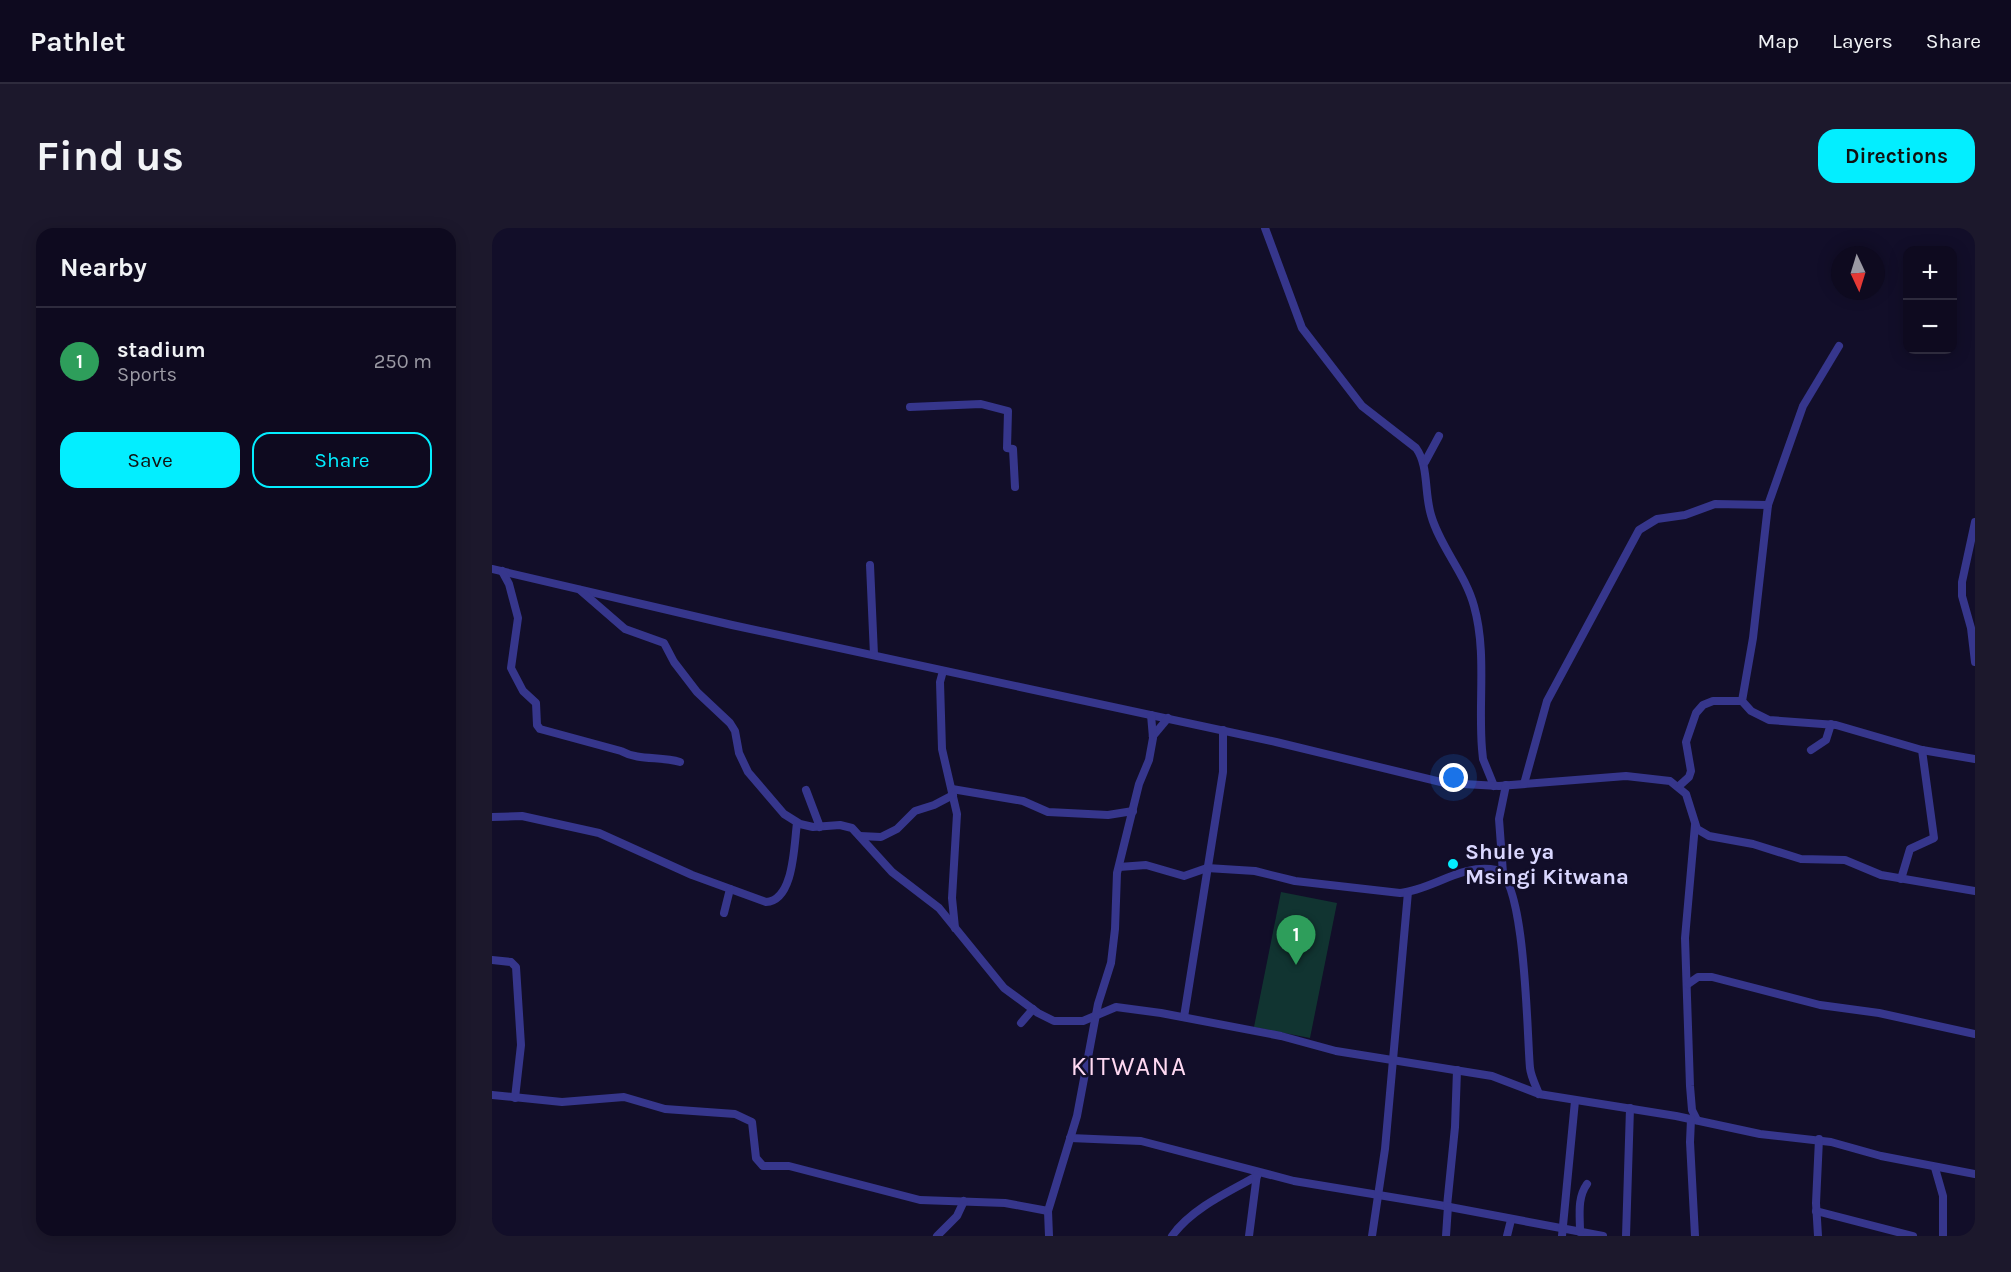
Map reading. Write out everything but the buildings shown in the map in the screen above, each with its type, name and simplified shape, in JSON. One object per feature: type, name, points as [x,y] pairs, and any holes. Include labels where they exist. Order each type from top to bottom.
[{"type":"street","points":[[1266,228],[1302,328],[1362,406],[1416,448],[1425,462]]},
{"type":"street","points":[[1742,701],[1753,638],[1768,505],[1803,406],[1839,346]]},
{"type":"street","points":[[910,407],[981,404],[1008,411],[1007,448],[1013,449],[1014,487]]},
{"type":"street","points":[[1439,436],[1425,462],[1425,497],[1441,544],[1465,585],[1476,617],[1481,681],[1483,759],[1494,786]]},
{"type":"street","points":[[1524,784],[1547,701],[1639,530],[1651,522],[1685,515],[1715,504],[1768,505]]},
{"type":"street","points":[[1975,522],[1964,572],[1962,596],[1971,628],[1975,662]]},
{"type":"street","points":[[870,565],[874,655]]},
{"type":"street","points":[[492,569],[943,671],[1223,730],[1445,783],[1494,786],[1626,776],[1661,779],[1679,786],[1686,794],[1695,825],[1685,938],[1691,1104],[1694,1120],[1690,1142],[1695,1236]]},
{"type":"street","points":[[502,572],[509,584],[518,618],[511,669],[521,688],[536,703],[537,725],[540,729],[621,751],[633,757],[665,758],[680,762]]},
{"type":"street","points":[[580,590],[625,629],[664,643],[674,662],[698,692],[730,723],[735,731],[739,753],[759,787],[784,814],[797,823],[820,827],[844,826],[860,836],[901,879],[939,908],[996,981],[1033,1009],[1054,1021],[1083,1021],[1116,1007],[1184,1017],[1281,1036],[1336,1051],[1492,1076],[1539,1094],[1682,1117],[1760,1134],[1819,1139],[1935,1168],[1975,1174]]},
{"type":"street","points":[[943,671],[940,682],[942,749],[953,792],[957,824],[952,898],[955,929]]},
{"type":"street","points":[[1679,786],[1689,777],[1691,771],[1686,742],[1696,713],[1707,702],[1742,701],[1751,711],[1769,720],[1831,724],[1922,750],[1975,759]]},
{"type":"street","points":[[1048,1236],[1048,1211],[1070,1138],[1114,939],[1115,886],[1139,784],[1149,760],[1153,736],[1151,715]]},
{"type":"street","points":[[1153,736],[1168,718]]},
{"type":"street","points":[[1811,750],[1826,740],[1831,724]]},
{"type":"street","points":[[1184,1017],[1223,772],[1223,730]]},
{"type":"street","points":[[1901,879],[1910,849],[1934,838],[1922,750]]},
{"type":"street","points":[[1506,785],[1499,819],[1503,873],[1509,883],[1519,928],[1526,983],[1530,1071],[1539,1094]]},
{"type":"street","points":[[806,790],[820,827]]},
{"type":"street","points":[[860,836],[881,837],[897,829],[915,811],[934,805],[953,792],[1023,801],[1040,810],[1059,814],[1115,815],[1133,811]]},
{"type":"street","points":[[492,817],[522,816],[599,833],[766,902],[777,900],[783,893],[792,865],[797,823]]},
{"type":"street","points":[[1695,825],[1709,836],[1753,844],[1801,859],[1845,860],[1881,875],[1975,891]]},
{"type":"street","points":[[1119,867],[1146,865],[1184,876],[1207,868],[1256,871],[1294,880],[1407,892],[1439,879],[1467,872],[1494,869],[1503,873]]},
{"type":"street","points":[[724,913],[730,889]]},
{"type":"street","points":[[1372,1236],[1379,1194],[1407,892]]},
{"type":"street","points":[[492,960],[511,962],[516,967],[521,1045],[515,1098]]},
{"type":"street","points":[[1688,984],[1698,977],[1712,977],[1820,1005],[1879,1013],[1975,1034]]},
{"type":"street","points":[[1021,1023],[1033,1009]]},
{"type":"street","points":[[1446,1236],[1456,1115],[1456,1070]]},
{"type":"street","points":[[492,1095],[562,1102],[624,1097],[665,1109],[735,1114],[752,1122],[756,1158],[763,1166],[789,1166],[908,1198],[1005,1203],[1048,1211]]},
{"type":"street","points":[[1562,1232],[1575,1101]]},
{"type":"street","points":[[1682,1117],[1688,1112],[1691,1104]]},
{"type":"street","points":[[1626,1236],[1630,1108]]},
{"type":"street","points":[[1070,1138],[1141,1141],[1257,1174],[1447,1206],[1562,1232],[1603,1236]]},
{"type":"street","points":[[1818,1236],[1816,1211],[1819,1139]]},
{"type":"street","points":[[1935,1168],[1943,1196],[1943,1236]]},
{"type":"street","points":[[1172,1236],[1179,1226],[1203,1207],[1257,1174]]},
{"type":"street","points":[[1250,1236],[1257,1174]]},
{"type":"street","points":[[1580,1232],[1579,1208],[1583,1189],[1587,1184]]},
{"type":"street","points":[[937,1236],[957,1216],[964,1201]]},
{"type":"street","points":[[1816,1211],[1913,1236]]},
{"type":"street","points":[[1507,1236],[1511,1220]]},
{"type":"green space","points":[[1281,892],[1337,903],[1310,1038],[1254,1027]]},
{"type":"place","name":"Shule ya Msingi Kitwana","points":[[1453,864]]},
{"type":"place","name":"stadium","points":[[1296,965]]},
{"type":"district","name":"KITWANA","points":[[1129,1066]]}]
